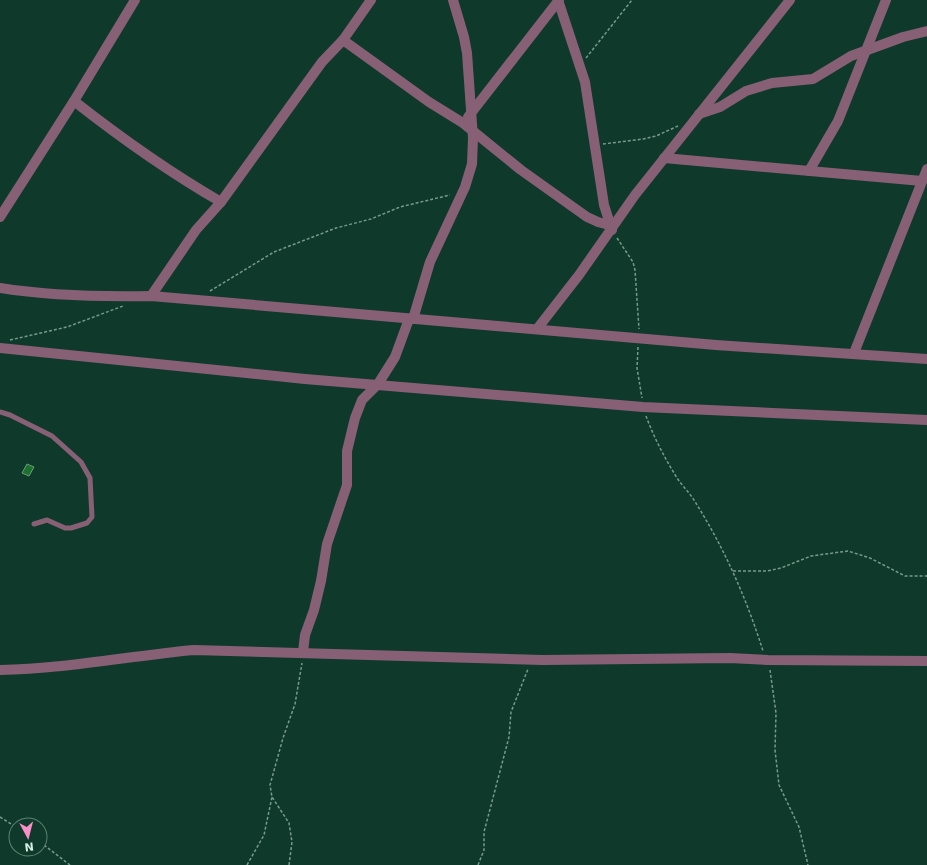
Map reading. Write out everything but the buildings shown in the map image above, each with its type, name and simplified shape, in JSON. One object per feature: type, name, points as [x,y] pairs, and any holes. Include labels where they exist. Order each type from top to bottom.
[{"type":"street","points":[[0,217],[74,101],[135,0]]},
{"type":"street","points":[[150,296],[196,230],[221,202],[322,62],[343,40],[371,0]]},
{"type":"street","points":[[303,652],[305,635],[314,610],[321,581],[327,544],[347,485],[347,451],[349,437],[362,400],[378,384],[395,357],[411,319],[430,262],[462,193],[472,164],[473,130],[464,38],[453,0]]},
{"type":"street","points":[[464,123],[559,0]]},
{"type":"street","points":[[559,0],[585,82],[596,145],[604,205],[611,228]]},
{"type":"street","points":[[537,329],[635,195],[695,117],[723,86],[790,0]]},
{"type":"street","points":[[809,171],[838,121],[886,0]]},
{"type":"street","points":[[695,117],[720,107],[746,91],[772,84],[813,79],[851,56],[903,37],[927,32]]},
{"type":"street","points":[[343,40],[423,98],[464,123],[521,170],[587,217],[611,228]]},
{"type":"street","points":[[74,101],[115,134],[192,185],[221,202]]},
{"type":"street","points":[[664,158],[922,181]]},
{"type":"street","points":[[854,353],[927,169]]},
{"type":"street","points":[[0,288],[34,293],[93,297],[150,296],[716,345],[927,359]]},
{"type":"street","points":[[3,344],[306,379],[643,407],[927,420]]},
{"type":"street","points":[[0,670],[83,664],[147,654],[194,650],[303,652],[424,658],[730,658],[768,660],[927,661]]},
{"type":"lane","points":[[0,412],[10,415],[52,436],[82,462],[90,478],[92,517],[87,523],[76,527],[65,528],[47,520],[34,524]]},
{"type":"path","points":[[580,66],[632,0]]},
{"type":"path","points":[[596,145],[643,140],[656,136],[695,117]]},
{"type":"path","points":[[198,300],[274,252],[336,228],[371,219],[400,207],[462,193]]},
{"type":"path","points":[[611,228],[633,262],[635,270],[639,338],[637,368],[643,407],[651,429],[674,473],[692,497],[732,571],[768,660],[776,713],[775,750],[779,784],[798,827],[808,865]]},
{"type":"path","points":[[3,344],[19,337],[67,327],[122,307],[138,296]]},
{"type":"path","points":[[732,571],[767,571],[781,568],[811,556],[848,552],[870,558],[905,576],[927,576]]},
{"type":"path","points":[[247,865],[264,834],[272,797],[271,780],[295,704],[303,652]]},
{"type":"path","points":[[478,865],[484,850],[484,832],[509,737],[511,712],[520,687],[528,673],[529,659]]},
{"type":"path","points":[[272,797],[289,823],[292,842],[289,865]]},
{"type":"path","points":[[48,848],[70,865]]}]
